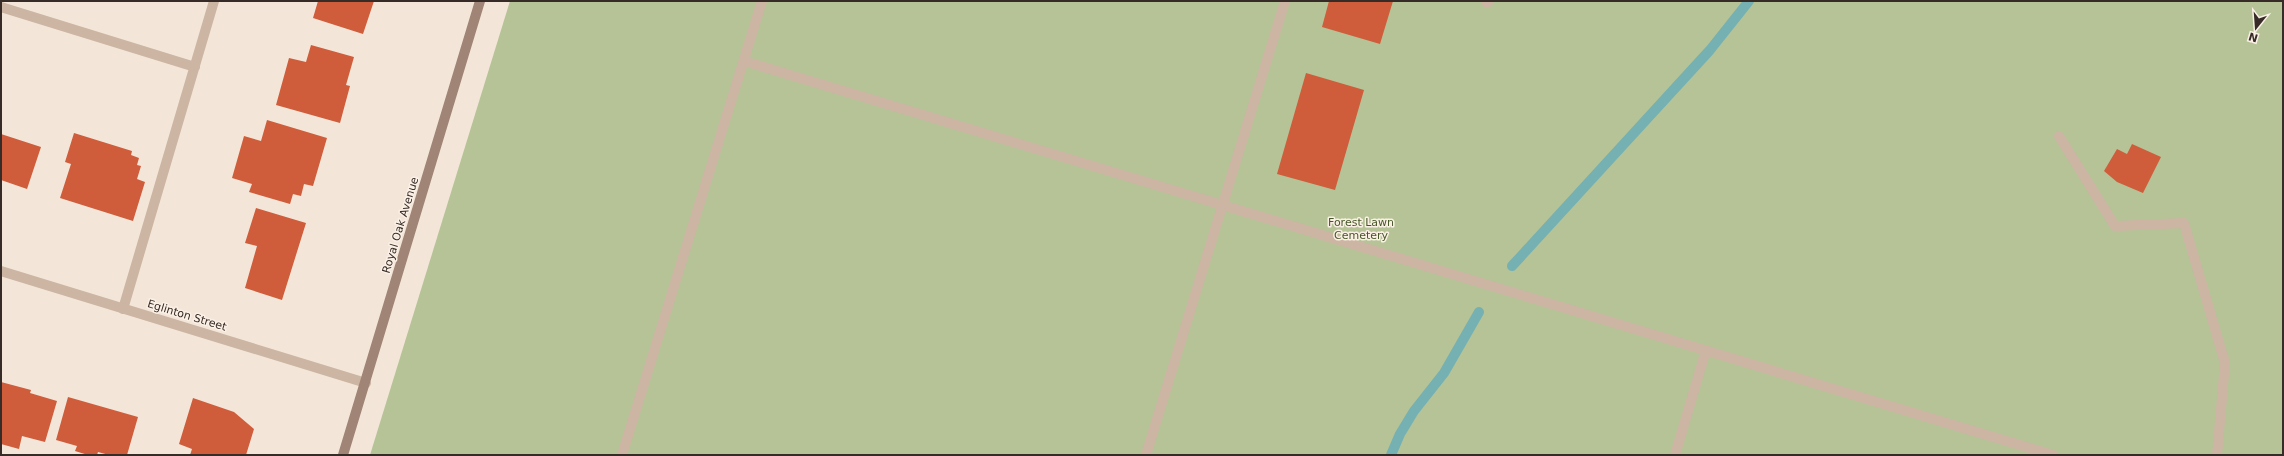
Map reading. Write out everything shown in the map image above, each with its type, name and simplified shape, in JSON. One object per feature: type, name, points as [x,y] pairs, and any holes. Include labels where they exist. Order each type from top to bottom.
[{"type":"street","points":[[123,308],[214,1]]},
{"type":"street","name":"Royal Oak Avenue","points":[[343,455],[366,383],[480,1]]},
{"type":"street","points":[[622,455],[762,1]]},
{"type":"street","points":[[1146,455],[1285,1]]},
{"type":"street","points":[[1,7],[195,67]]},
{"type":"street","points":[[744,61],[2053,455]]},
{"type":"street","points":[[2059,136],[2115,226],[2184,223],[2225,363],[2217,455]]},
{"type":"street","name":"Eglinton Street","points":[[1,270],[366,383]]},
{"type":"street","points":[[1675,455],[1706,350]]},
{"type":"green space","name":"Forest Lawn Cemetery","points":[[510,1],[2283,1],[2283,455],[370,455]]},
{"type":"building","points":[[318,1],[374,1],[363,34],[313,18]]},
{"type":"building","points":[[1329,1],[1393,1],[1380,44],[1322,27]]},
{"type":"building","points":[[311,45],[354,57],[346,85],[350,86],[340,123],[276,105],[289,58],[306,62]]},
{"type":"building","points":[[1306,73],[1364,90],[1335,190],[1277,174]]},
{"type":"building","points":[[267,120],[327,138],[313,186],[304,184],[301,196],[293,194],[290,204],[249,192],[252,184],[232,178],[244,136],[261,141]]},
{"type":"building","points":[[74,133],[132,151],[131,155],[139,158],[137,165],[141,166],[137,179],[145,182],[133,221],[60,198],[71,164],[65,162]]},
{"type":"building","points":[[1,134],[41,147],[27,189],[1,180]]},
{"type":"building","points":[[2132,144],[2161,157],[2143,193],[2117,182],[2104,171],[2117,149],[2127,154]]},
{"type":"building","points":[[256,208],[306,223],[282,300],[245,288],[257,246],[245,243]]},
{"type":"building","points":[[1,382],[31,390],[30,393],[57,401],[45,442],[22,436],[19,449],[1,444]]},
{"type":"building","points":[[68,397],[138,417],[127,455],[109,455],[98,452],[97,455],[88,455],[75,451],[77,446],[56,440]]},
{"type":"building","points":[[193,398],[234,412],[254,429],[246,455],[190,455],[192,449],[179,444]]},
{"type":"waterway","points":[[1512,266],[1710,50],[1749,1]]},
{"type":"waterway","points":[[1391,455],[1400,434],[1414,411],[1444,373],[1479,312]]}]
